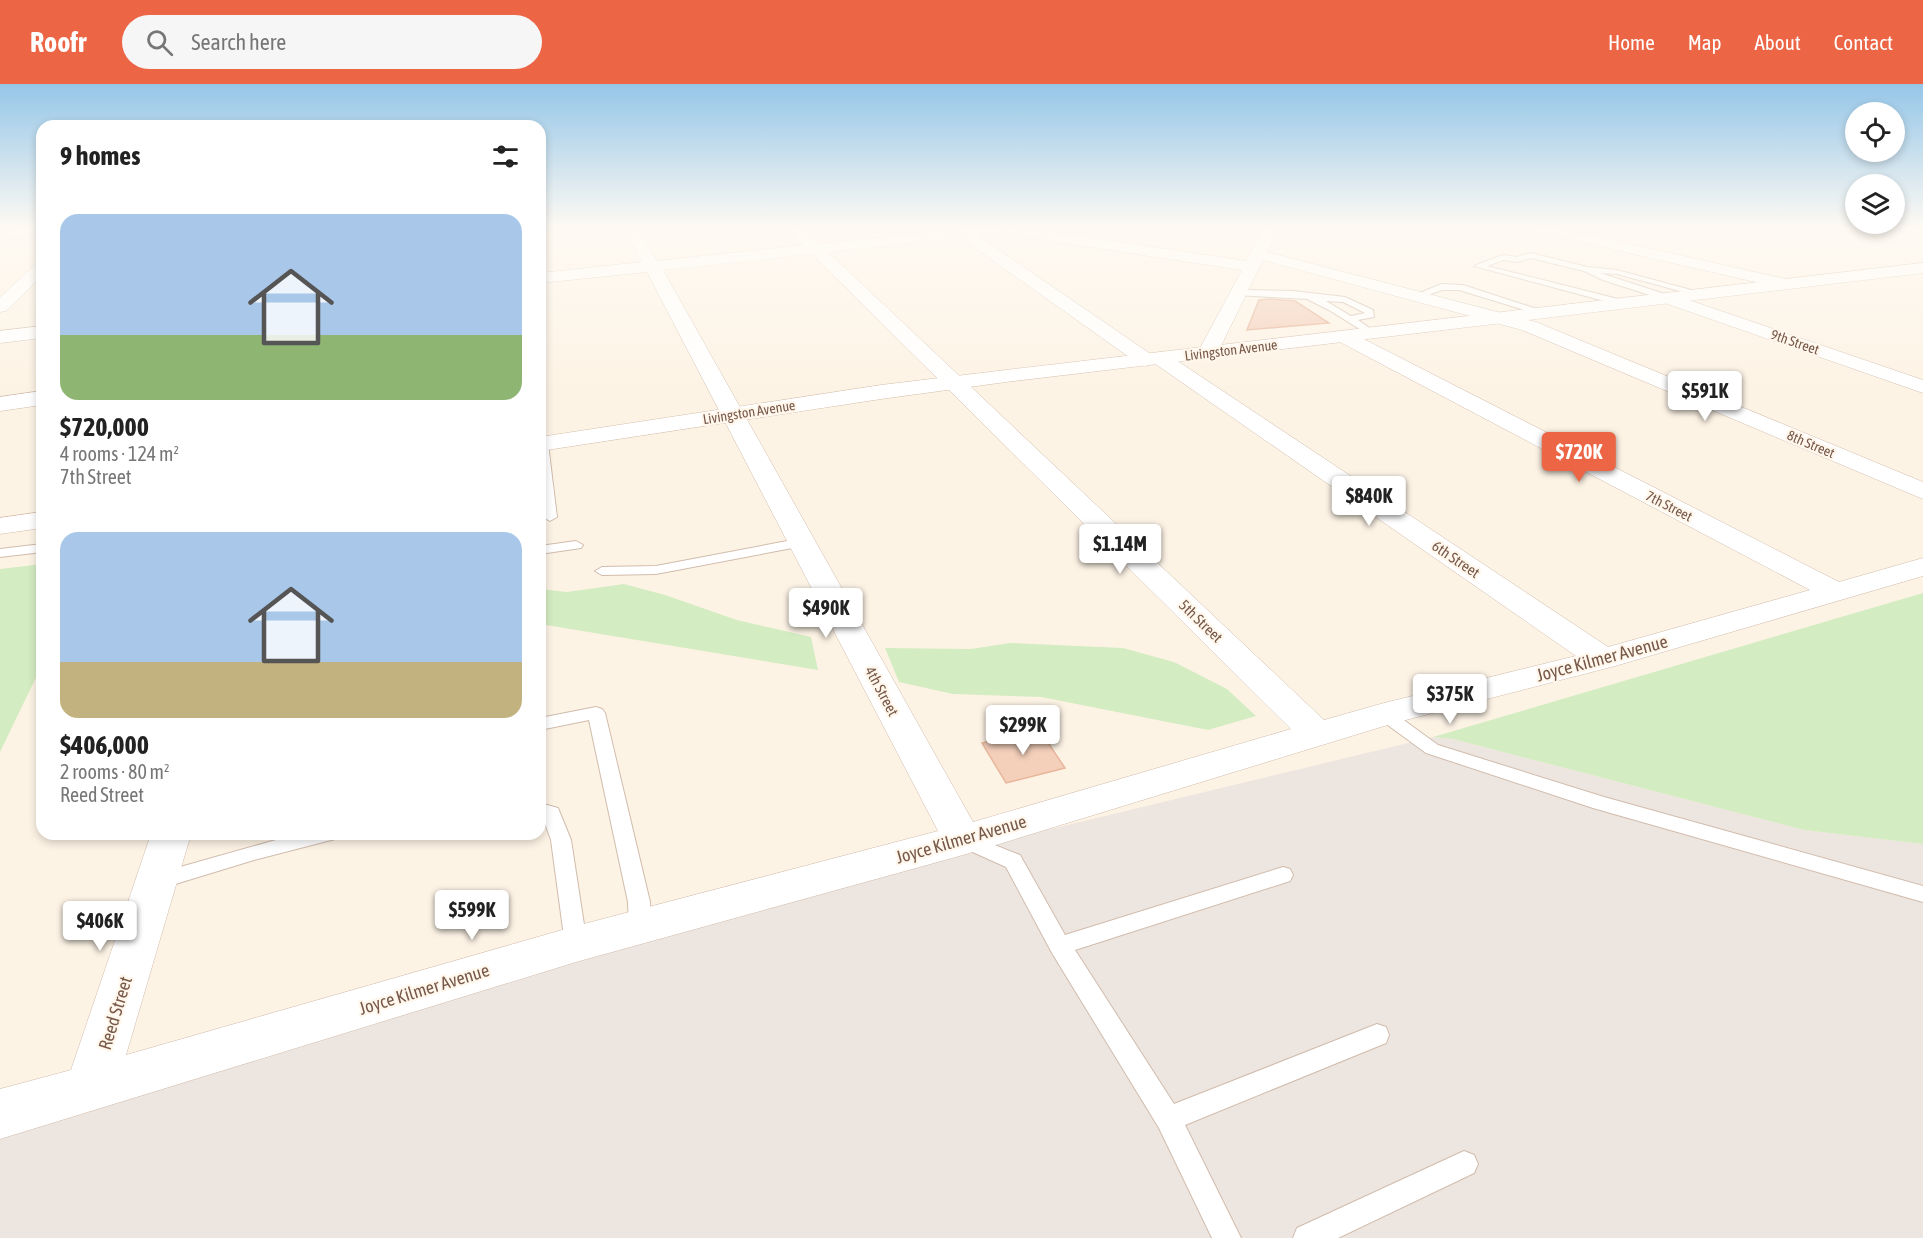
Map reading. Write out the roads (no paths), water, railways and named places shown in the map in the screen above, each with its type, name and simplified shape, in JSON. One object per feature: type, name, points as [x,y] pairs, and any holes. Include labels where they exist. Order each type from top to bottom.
[{"type":"street","points":[[0,308],[28,281]]},
{"type":"street","name":"4th Street","points":[[658,281],[803,542],[963,840]]},
{"type":"street","name":"5th Street","points":[[848,281],[1318,735]]},
{"type":"street","name":"6th Street","points":[[1036,281],[1603,659]]},
{"type":"street","points":[[1208,352],[1245,281]]},
{"type":"street","name":"8th Street","points":[[1347,281],[1417,296],[1529,326],[1923,491]]},
{"type":"street","points":[[1772,281],[1786,284]]},
{"type":"street","name":"Livingston Avenue","points":[[546,443],[954,383],[1208,352],[1345,328],[1372,333],[1813,281]]},
{"type":"street","name":"9th Street","points":[[1668,298],[1923,387]]},
{"type":"street","name":"7th Street","points":[[1345,328],[1836,592]]},
{"type":"street","points":[[0,337],[36,333]]},
{"type":"street","points":[[0,404],[36,400]]},
{"type":"street","points":[[2,527],[36,521]]},
{"type":"street","name":"Joyce Kilmer Avenue","points":[[0,1113],[90,1089],[576,944],[963,840],[1384,714],[1603,659],[1923,567]]},
{"type":"street","name":"Reed Street","points":[[90,1089],[169,840]]},
{"type":"lane","points":[[1536,281],[1623,303]]},
{"type":"lane","points":[[1613,281],[1646,289],[1668,298]]},
{"type":"lane","points":[[1651,281],[1702,294]]},
{"type":"lane","points":[[1417,296],[1441,287],[1460,287],[1544,313]]},
{"type":"lane","points":[[1239,293],[1263,295],[1284,293],[1345,300],[1370,312],[1371,315],[1345,328],[1311,297]]},
{"type":"lane","points":[[546,485],[550,517]]},
{"type":"lane","points":[[602,571],[656,570],[803,542]]},
{"type":"lane","points":[[546,549],[576,545]]},
{"type":"lane","points":[[0,553],[36,549]]},
{"type":"lane","points":[[546,723],[596,713],[639,902],[640,928]]},
{"type":"lane","points":[[1384,714],[1432,749],[1600,803],[1923,894]]},
{"type":"lane","points":[[546,812],[551,813],[561,840],[576,944]]},
{"type":"lane","points":[[156,882],[254,852],[303,840]]},
{"type":"lane","points":[[963,840],[1013,861],[1060,946],[1168,1119],[1227,1238]]},
{"type":"lane","points":[[1060,946],[1283,875]]},
{"type":"lane","points":[[1168,1119],[1377,1035]]},
{"type":"lane","points":[[1307,1238],[1464,1164]]}]
